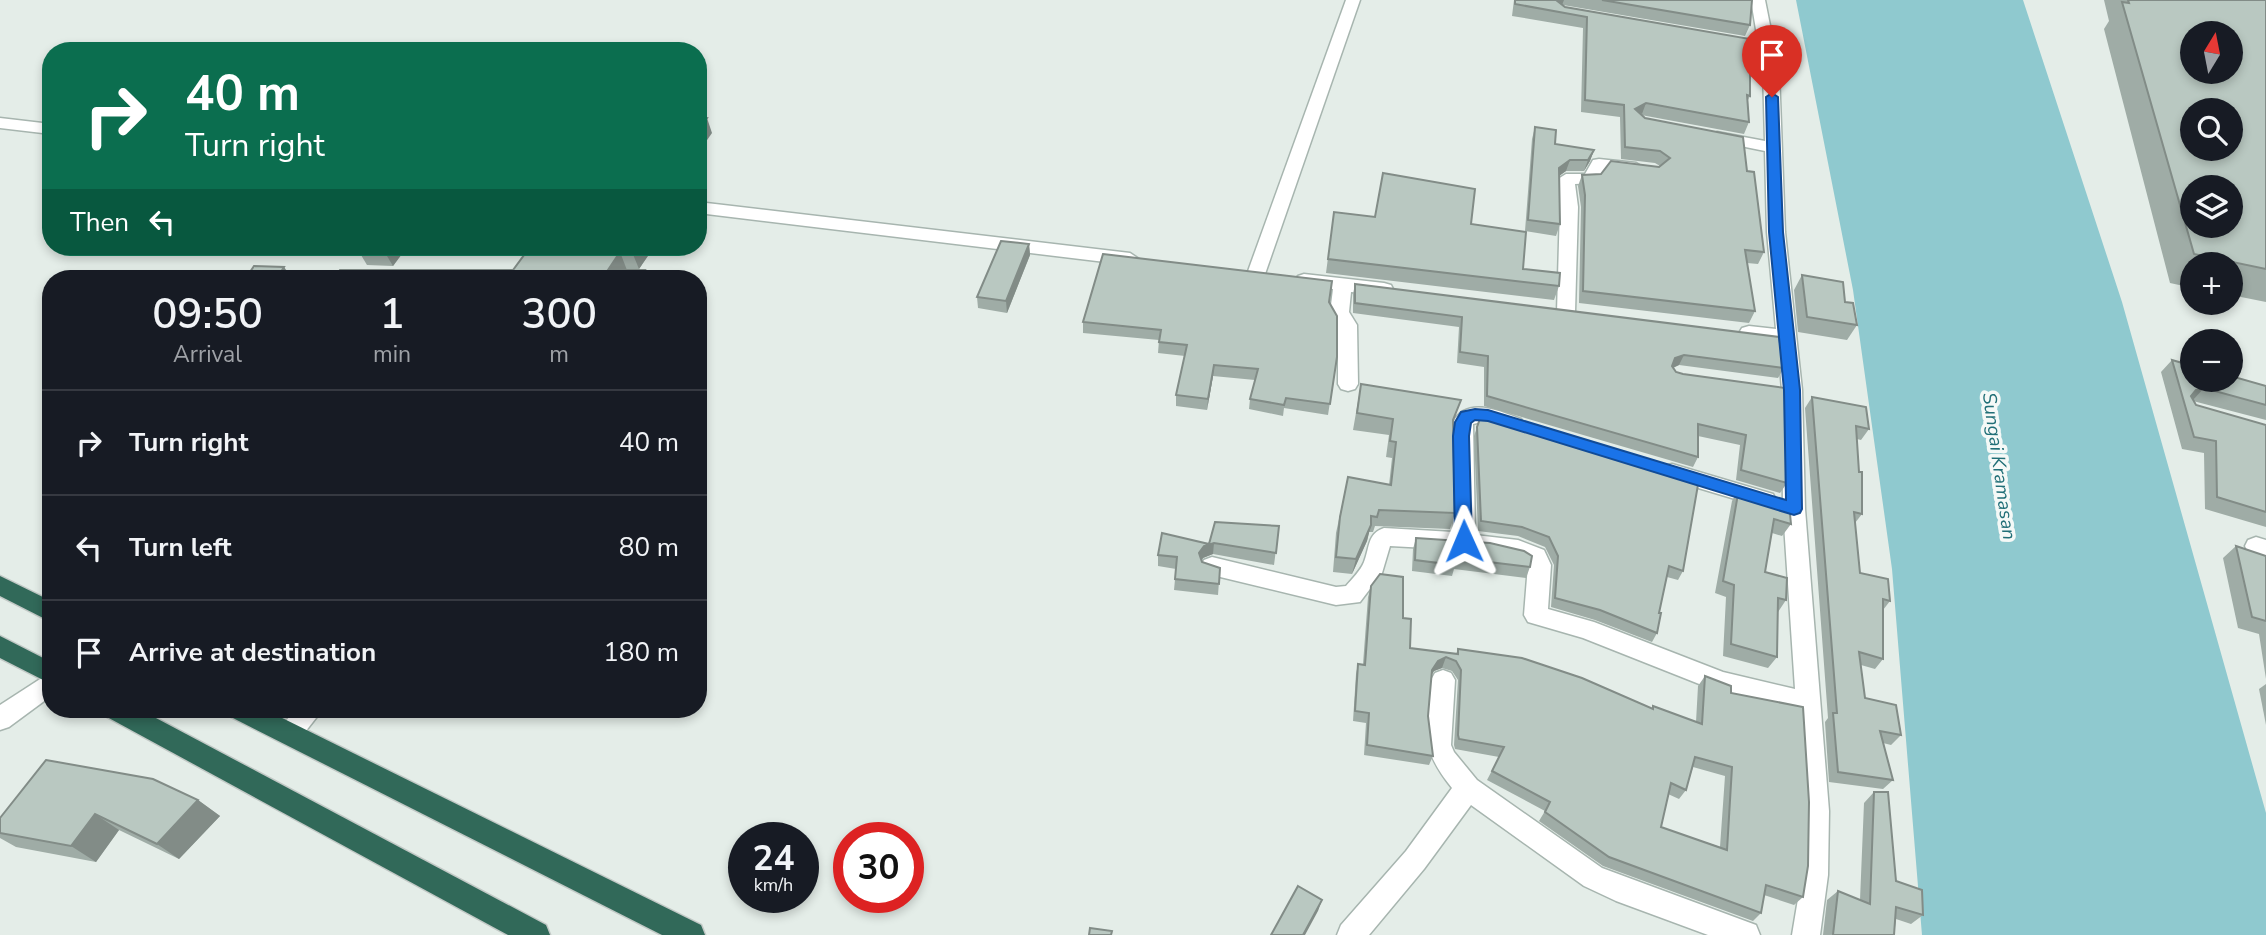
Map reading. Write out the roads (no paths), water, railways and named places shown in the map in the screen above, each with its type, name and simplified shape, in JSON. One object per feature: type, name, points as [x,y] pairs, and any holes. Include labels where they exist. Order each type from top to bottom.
[{"type":"highway","points":[[0,585],[42,607]]},
{"type":"highway","points":[[0,646],[42,669]]},
{"type":"highway","points":[[133,718],[536,935]]},
{"type":"highway","points":[[258,718],[691,935]]},
{"type":"street","points":[[1353,0],[1249,273],[1396,291]]},
{"type":"street","points":[[1758,0],[1760,46],[1771,71],[1776,232],[1792,390],[1794,509],[1816,811],[1815,875],[1806,935]]},
{"type":"street","points":[[0,122],[42,128]]},
{"type":"street","points":[[1701,134],[1773,148]]},
{"type":"street","points":[[1567,312],[1569,207],[1566,178],[1591,179],[1600,163],[1655,171]]},
{"type":"street","points":[[707,208],[1147,261]]},
{"type":"street","points":[[1343,284],[1339,310],[1348,325],[1348,384]]},
{"type":"street","points":[[1731,331],[1785,337]]},
{"type":"street","points":[[1767,387],[1792,390]]},
{"type":"street","points":[[1464,541],[1463,422],[1467,416],[1488,416],[1541,432]]},
{"type":"street","points":[[1647,464],[1794,509]]},
{"type":"street","points":[[1212,566],[1346,598],[1352,595],[1369,575],[1380,541],[1384,537],[1464,541],[1525,550],[1536,555],[1542,563],[1536,615],[1586,629],[1722,682],[1808,703]]},
{"type":"street","points":[[1443,680],[1439,745],[1444,759],[1468,788],[1592,877],[1746,935]]},
{"type":"street","points":[[0,719],[42,689]]},
{"type":"street","points":[[289,733],[303,718]]},
{"type":"street","points":[[1351,935],[1415,860],[1468,788]]},
{"type":"water","name":"Sungai Kramasan","points":[[1796,0],[2023,0],[2122,302],[2266,813],[2266,935],[1922,935],[1892,569],[1853,290]]}]
